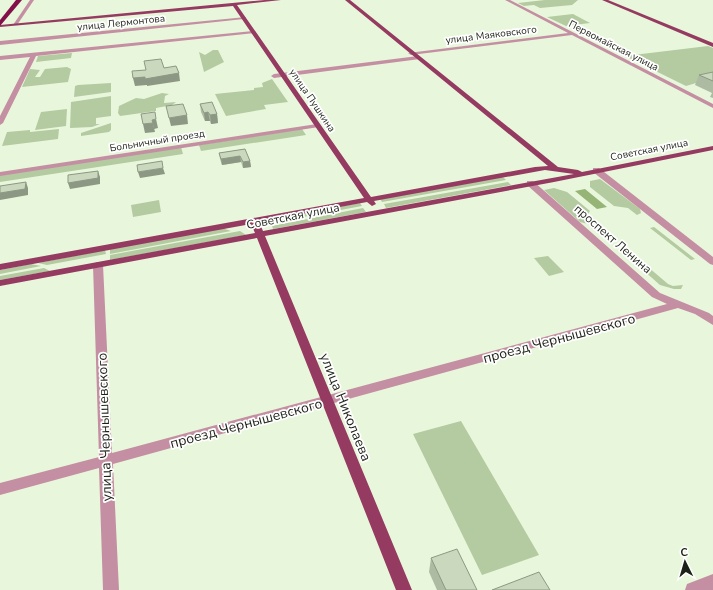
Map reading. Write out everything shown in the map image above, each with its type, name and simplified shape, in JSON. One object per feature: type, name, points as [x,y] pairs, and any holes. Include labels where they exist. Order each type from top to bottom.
[{"type":"highway","points":[[0,25],[19,0]]},
{"type":"main road","points":[[0,25],[232,2],[279,0]]},
{"type":"main road","points":[[347,0],[557,170],[561,174],[554,180]]},
{"type":"main road","points":[[604,0],[713,45]]},
{"type":"main road","name":"улица Пушкина","points":[[232,2],[378,212]]},
{"type":"main road","name":"Советская улица","points":[[0,267],[368,199],[531,176],[541,182],[713,148]]},
{"type":"main road","points":[[531,176],[540,165],[539,156]]},
{"type":"main road","name":"Советская улица","points":[[0,283],[378,212],[557,170],[593,171]]},
{"type":"main road","name":"улица Николаева","points":[[254,220],[404,590]]},
{"type":"street","points":[[15,24],[32,0]]},
{"type":"street","name":"Первомайская улица","points":[[507,0],[713,106]]},
{"type":"street","name":"улица Лермонтова","points":[[0,43],[244,18]]},
{"type":"street","points":[[0,58],[253,32]]},
{"type":"street","name":"улица Маяковского","points":[[412,53],[573,34]]},
{"type":"street","points":[[0,122],[34,54]]},
{"type":"street","points":[[274,76],[418,58]]},
{"type":"street","name":"Больничный проезд","points":[[0,174],[317,126]]},
{"type":"street","points":[[593,171],[713,262]]},
{"type":"street","name":"проспект Ленина","points":[[531,176],[656,295],[677,305],[700,311],[713,321]]},
{"type":"street","name":"улица Чернышевского","points":[[98,265],[111,590]]},
{"type":"street","name":"проезд Чернышевского","points":[[0,488],[327,401],[677,305]]},
{"type":"street","points":[[694,590],[713,582]]},
{"type":"shaded area","points":[[545,0],[578,0],[572,5],[540,8],[534,5],[524,6],[518,3]]},
{"type":"shaded area","points":[[573,14],[590,23],[566,26],[547,17]]},
{"type":"shaded area","points":[[708,46],[713,48],[713,78],[686,86],[625,56]]},
{"type":"shaded area","points":[[213,50],[218,50],[224,62],[204,72],[199,52],[205,55]]},
{"type":"shaded area","points":[[72,53],[71,58],[36,62],[38,56]]},
{"type":"shaded area","points":[[67,67],[71,69],[68,82],[22,87],[30,69],[40,70],[35,77],[40,77],[45,69]]},
{"type":"shaded area","points":[[272,79],[288,102],[264,105],[266,109],[226,116],[215,94],[254,90],[254,88],[263,87],[262,83]]},
{"type":"shaded area","points":[[111,83],[111,92],[74,97],[75,86]]},
{"type":"shaded area","points":[[162,93],[169,94],[165,96],[164,103],[176,102],[172,105],[156,108],[156,111],[120,116],[118,113],[119,106],[136,98],[144,99]]},
{"type":"shaded area","points":[[111,96],[111,116],[96,118],[96,124],[100,124],[92,127],[70,128],[71,102]]},
{"type":"shaded area","points":[[67,109],[66,126],[35,130],[41,112]]},
{"type":"shaded area","points":[[111,123],[111,130],[109,132],[81,136],[81,133]]},
{"type":"shaded area","points":[[59,129],[58,139],[2,146],[7,132],[30,130],[30,132]]},
{"type":"shaded area","points":[[302,129],[306,135],[201,151],[199,145]]},
{"type":"shaded area","points":[[181,147],[183,154],[0,182],[0,175]]},
{"type":"shaded area","points":[[503,177],[506,180],[382,202],[380,199]]},
{"type":"shaded area","points":[[600,179],[640,209],[641,213],[637,215],[628,208],[614,206],[590,187],[590,181]]},
{"type":"shaded area","points":[[508,182],[511,185],[386,208],[384,204]]},
{"type":"shaded area","points":[[554,188],[567,192],[590,211],[586,217],[594,224],[580,222],[544,190]]},
{"type":"shaded area","points":[[585,189],[607,207],[597,209],[575,191]]},
{"type":"shaded area","points":[[159,200],[161,212],[133,217],[131,205]]},
{"type":"shaded area","points":[[360,203],[362,206],[271,223],[269,220]]},
{"type":"shaded area","points":[[363,208],[366,212],[273,229],[272,226]]},
{"type":"shaded area","points":[[654,227],[695,259],[691,260],[650,228]]},
{"type":"shaded area","points":[[222,228],[231,231],[110,254],[110,249]]},
{"type":"shaded area","points":[[240,231],[246,235],[110,260],[110,255]]},
{"type":"shaded area","points":[[105,250],[106,254],[47,265],[38,263]]},
{"type":"shaded area","points":[[548,256],[564,272],[549,276],[534,258]]},
{"type":"shaded area","points":[[641,261],[668,284],[673,286],[683,285],[681,289],[674,289],[660,285],[634,262]]},
{"type":"shaded area","points":[[31,264],[41,266],[0,274],[0,270]]},
{"type":"shaded area","points":[[44,268],[50,271],[0,280],[0,276]]},
{"type":"shaded area","points":[[461,421],[539,555],[482,575],[413,434]]},
{"type":"building","points":[[161,59],[164,68],[176,66],[179,73],[145,79],[145,77],[133,78],[132,71],[146,70],[144,61]]},
{"type":"building","points":[[713,72],[713,81],[699,75]]},
{"type":"building","points":[[212,102],[217,114],[210,115],[208,112],[204,113],[200,104]]},
{"type":"building","points":[[183,104],[187,115],[169,118],[166,106]]},
{"type":"building","points":[[155,112],[156,119],[152,120],[153,123],[143,124],[141,114]]},
{"type":"building","points":[[245,149],[250,161],[243,162],[240,156],[221,159],[219,153]]},
{"type":"building","points":[[162,161],[163,168],[138,172],[137,165]]},
{"type":"building","points":[[98,171],[98,178],[68,183],[68,175]]},
{"type":"building","points":[[26,182],[25,189],[0,193],[0,186]]},
{"type":"building","points":[[457,549],[477,590],[446,590],[431,558]]},
{"type":"building","points":[[539,572],[550,590],[492,590]]}]
